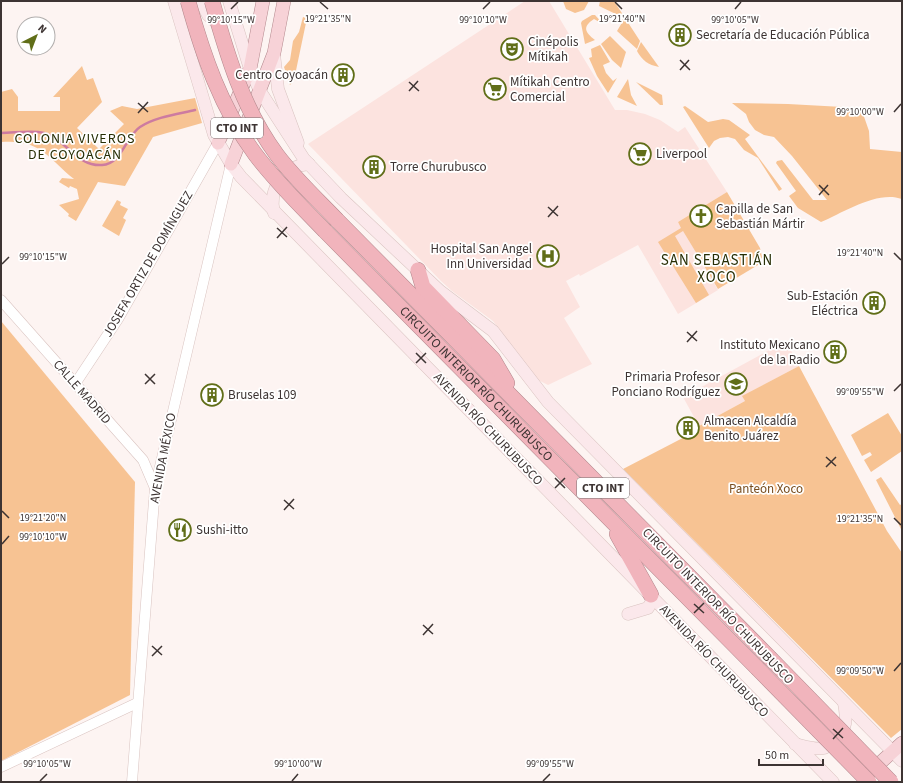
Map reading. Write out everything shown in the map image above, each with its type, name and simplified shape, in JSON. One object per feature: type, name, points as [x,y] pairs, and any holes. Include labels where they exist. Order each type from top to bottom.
[{"type":"highway","name":"CIRCUITO INTERIOR RÍO CHURUBUSCO","points":[[188,1],[209,70],[219,94],[239,130],[273,176],[869,782]]},
{"type":"highway","name":"CIRCUITO INTERIOR RÍO CHURUBUSCO","points":[[212,1],[238,85],[254,119],[277,155],[293,174],[891,782]]},
{"type":"highway","points":[[418,270],[423,287],[493,359],[516,400]]},
{"type":"highway","points":[[604,514],[617,533],[650,595]]},
{"type":"main road","name":"AVENIDA RÍO CHURUBUSCO","points":[[174,1],[210,124],[218,143],[231,164],[274,213],[834,782]]},
{"type":"main road","points":[[201,1],[208,15],[217,23],[228,29],[237,28]]},
{"type":"main road","name":"CTO INT","points":[[229,1],[250,69],[260,91],[269,109],[306,162],[341,198],[452,301],[481,320],[493,331],[548,402],[844,703],[897,748],[902,761]]},
{"type":"main road","points":[[218,143],[250,69],[263,1]]},
{"type":"main road","points":[[231,164],[274,53],[284,1]]},
{"type":"main road","points":[[274,53],[278,89],[306,162],[296,167],[278,182],[272,198],[274,213]]},
{"type":"main road","points":[[628,614],[648,608],[652,601],[650,595]]},
{"type":"main road","points":[[795,744],[812,748],[824,748],[833,742],[846,726],[844,703]]},
{"type":"main road","points":[[860,782],[897,748]]},
{"type":"street","name":"JOSEFA ORTIZ DE DOMÍNGUEZ","points":[[75,384],[118,319],[218,143]]},
{"type":"street","name":"AVENIDA MÉXICO","points":[[132,782],[155,488],[231,164]]},
{"type":"street","name":"CALLE MADRID","points":[[1,300],[143,460],[155,488]]},
{"type":"street","points":[[1,767],[137,703]]},
{"type":"shaded area","points":[[525,1],[549,1],[615,110],[627,110],[645,114],[660,120],[678,132],[685,127],[727,192],[678,222],[718,290],[678,314],[638,245],[580,276],[579,274],[566,281],[580,307],[564,318],[592,364],[548,385],[538,380],[493,321],[452,291],[441,281],[308,144]]},
{"type":"shaded area","name":"Primaria Profesor Ponciano Rodríguez","points":[[786,341],[799,366],[743,396],[745,401],[699,426],[683,397]]},
{"type":"green space","points":[[563,1],[589,1],[584,10],[575,13],[566,9]]},
{"type":"green space","points":[[600,1],[614,1],[640,41],[637,49],[617,31],[623,21],[622,17],[599,6]]},
{"type":"green space","points":[[592,15],[595,15],[603,24],[594,19],[590,22],[586,27],[586,30],[595,40],[585,44],[581,23]]},
{"type":"green space","points":[[303,17],[307,18],[294,80],[290,85],[284,67],[290,60],[293,41],[299,32]]},
{"type":"green space","points":[[610,36],[626,52],[621,68],[612,60],[601,44]]},
{"type":"green space","points":[[641,42],[659,67],[649,63],[639,54],[637,51]]},
{"type":"green space","points":[[600,45],[610,62],[603,65],[606,73],[613,81],[617,78],[608,93],[597,76],[589,58],[592,57],[591,49]]},
{"type":"green space","points":[[82,66],[87,80],[93,78],[102,102],[77,128],[99,149],[124,124],[110,111],[122,106],[137,109],[195,98],[202,123],[153,137],[125,186],[98,182],[76,221],[68,216],[69,214],[59,205],[79,199],[77,189],[70,186],[69,188],[59,182],[62,178],[74,179],[49,156],[34,146],[25,143],[1,142],[1,92],[12,89],[18,97],[18,111],[60,111],[60,97],[53,97]]},
{"type":"green space","points":[[628,79],[631,95],[637,106],[617,97]]},
{"type":"green space","points":[[636,82],[662,95],[663,105],[660,105]]},
{"type":"green space","points":[[732,103],[861,108],[869,131],[870,149],[902,152],[902,199],[882,197],[861,203],[821,222],[798,208],[789,196],[796,191],[776,163],[777,161],[782,160],[813,200],[827,200],[792,156],[774,137],[764,135],[755,130],[749,122],[746,114]]},
{"type":"green space","points":[[685,106],[708,122],[723,119],[729,120],[750,135],[745,139],[782,189],[779,191],[758,158],[744,150],[735,139],[728,137],[720,138],[714,141],[709,148],[683,107]]},
{"type":"green space","points":[[727,192],[760,248],[762,257],[758,265],[718,289],[683,231],[675,236],[709,295],[696,303],[658,242],[681,228],[678,222]]},
{"type":"green space","points":[[117,200],[121,202],[120,205],[128,209],[123,218],[126,220],[119,236],[102,226]]},
{"type":"green space","points":[[1,321],[135,482],[130,695],[1,761]]},
{"type":"green space","name":"Panteón Xoco","points":[[799,366],[887,531],[902,553],[902,729],[891,738],[623,469],[700,429],[699,426],[745,401],[742,396]]},
{"type":"green space","points":[[888,413],[902,436],[902,451],[871,472],[864,460],[872,455],[870,452],[862,456],[851,435]]},
{"type":"green space","points":[[881,477],[900,505],[902,504],[901,529],[876,480]]},
{"type":"waterway","points":[[1,133],[44,133],[52,136],[85,162],[102,165],[114,160],[135,131],[140,127],[160,118],[195,110]]},
{"type":"place","name":"Secretaría de Educación Pública","points":[[680,35]]},
{"type":"place","name":"Cinépolis Mítikah","points":[[512,49]]},
{"type":"place","name":"Centro Coyoacán","points":[[343,75]]},
{"type":"place","name":"Mítikah Centro Comercial","points":[[495,89]]},
{"type":"place","name":"Liverpool","points":[[640,154]]},
{"type":"place","name":"Torre Churubusco","points":[[374,167]]},
{"type":"place","name":"Capilla de San Sebastián Mártir","points":[[701,216]]},
{"type":"place","name":"Hospital San Angel Inn Universidad","points":[[548,256]]},
{"type":"place","name":"Sub-Estación Eléctrica","points":[[874,303]]},
{"type":"place","name":"Instituto Mexicano de la Radio","points":[[835,352]]},
{"type":"place","name":"Primaria Profesor Ponciano Rodríguez","points":[[736,384]]},
{"type":"place","name":"Bruselas 109","points":[[212,395]]},
{"type":"place","name":"Almacen Alcaldía Benito Juárez","points":[[688,428]]},
{"type":"place","name":"Sushi-itto","points":[[180,530]]},
{"type":"district","name":"COLONIA VIVEROS DE COYOACÁN","points":[[75,148]]},
{"type":"district","name":"SAN SEBASTIÁN XOCO","points":[[717,268]]}]
